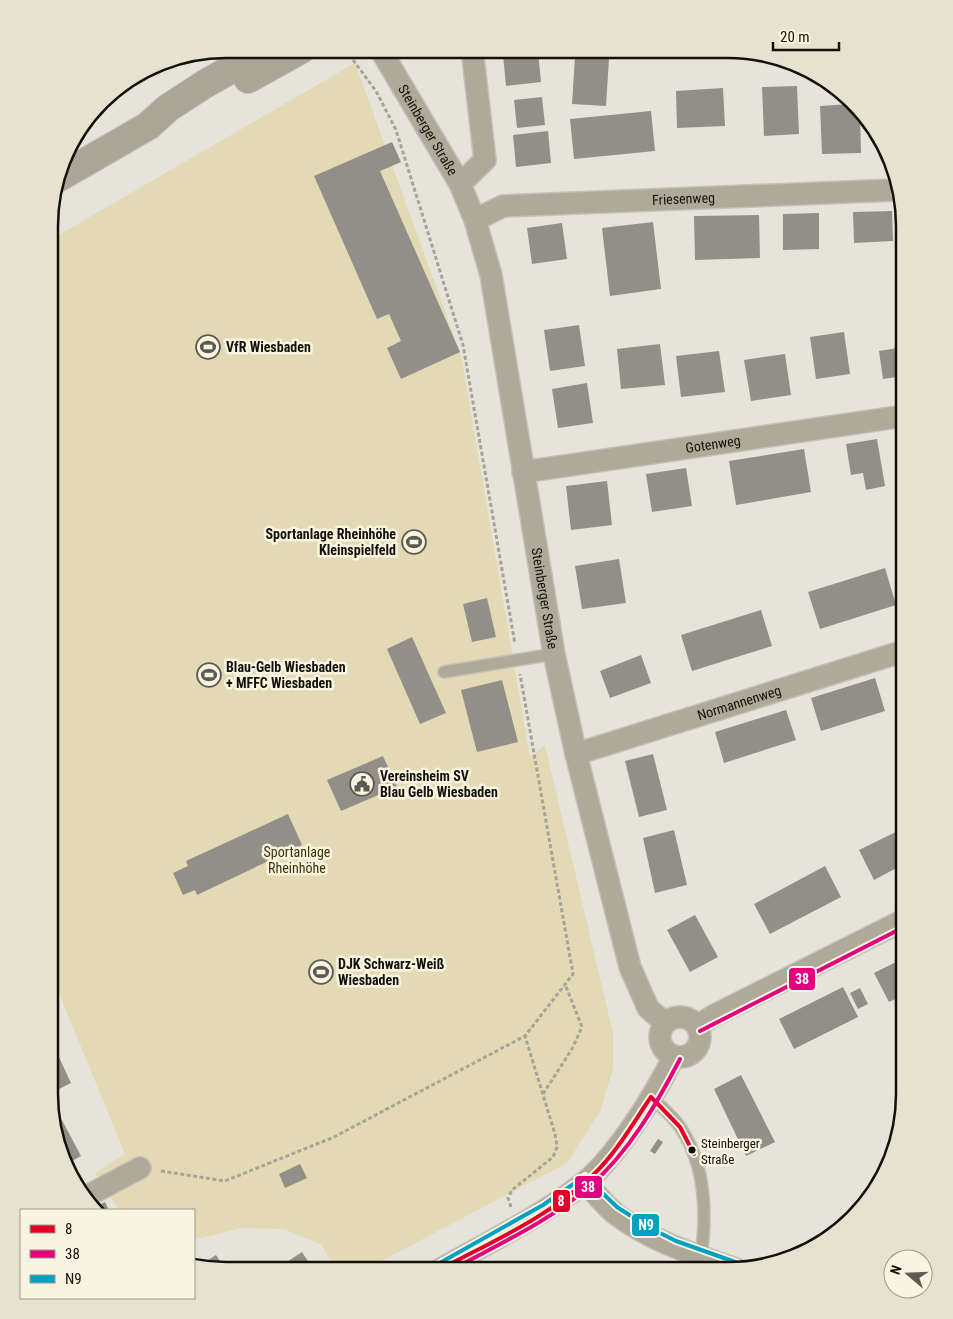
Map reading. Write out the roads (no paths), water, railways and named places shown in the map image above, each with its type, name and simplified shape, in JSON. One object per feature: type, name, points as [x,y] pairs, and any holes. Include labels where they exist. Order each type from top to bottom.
[{"type":"main road","points":[[65,174],[148,126],[168,108],[250,58]]},
{"type":"main road","points":[[148,126],[184,115],[286,58]]},
{"type":"street","name":"Steinberger Straße","points":[[385,58],[460,184],[475,220],[491,274],[554,654],[576,754],[630,967],[648,1008],[664,1023]]},
{"type":"street","name":"Steinberger Straße","points":[[460,184],[484,160],[473,58]]},
{"type":"street","name":"Friesenweg","points":[[475,220],[503,206],[892,190]]},
{"type":"street","name":"Gotenweg","points":[[523,472],[896,417]]},
{"type":"street","name":"Normannenweg","points":[[576,754],[896,654]]},
{"type":"street","points":[[706,1021],[696,1050],[686,1056],[674,1056],[665,1051],[660,1042],[660,1032],[664,1023],[675,1017],[682,1016],[693,1022],[706,1021],[895,924]]},
{"type":"street","points":[[455,1262],[546,1210],[585,1182],[607,1159],[651,1097],[674,1056]]},
{"type":"street","points":[[91,1194],[140,1168]]},
{"type":"street","points":[[585,1182],[616,1214],[650,1237],[717,1262]]},
{"type":"lane","points":[[444,672],[554,654]]},
{"type":"lane","points":[[651,1097],[680,1127],[694,1154],[705,1199],[706,1227],[701,1257]]},
{"type":"place","name":"VfR Wiesbaden","points":[[208,347]]},
{"type":"place","name":"Sportanlage Rheinhöhe Kleinspielfeld","points":[[414,542]]},
{"type":"place","name":"Blau-Gelb Wiesbaden + MFFC Wiesbaden","points":[[209,675]]},
{"type":"place","name":"Vereinsheim SV Blau Gelb Wiesbaden","points":[[362,784]]},
{"type":"place","name":"DJK Schwarz-Weiß Wiesbaden","points":[[321,972]]},
{"type":"place","name":"Steinberger Straße","points":[[692,1150]]},
{"type":"park label","name":"Sportanlage Rheinhöhe","points":[[297,860]]}]
